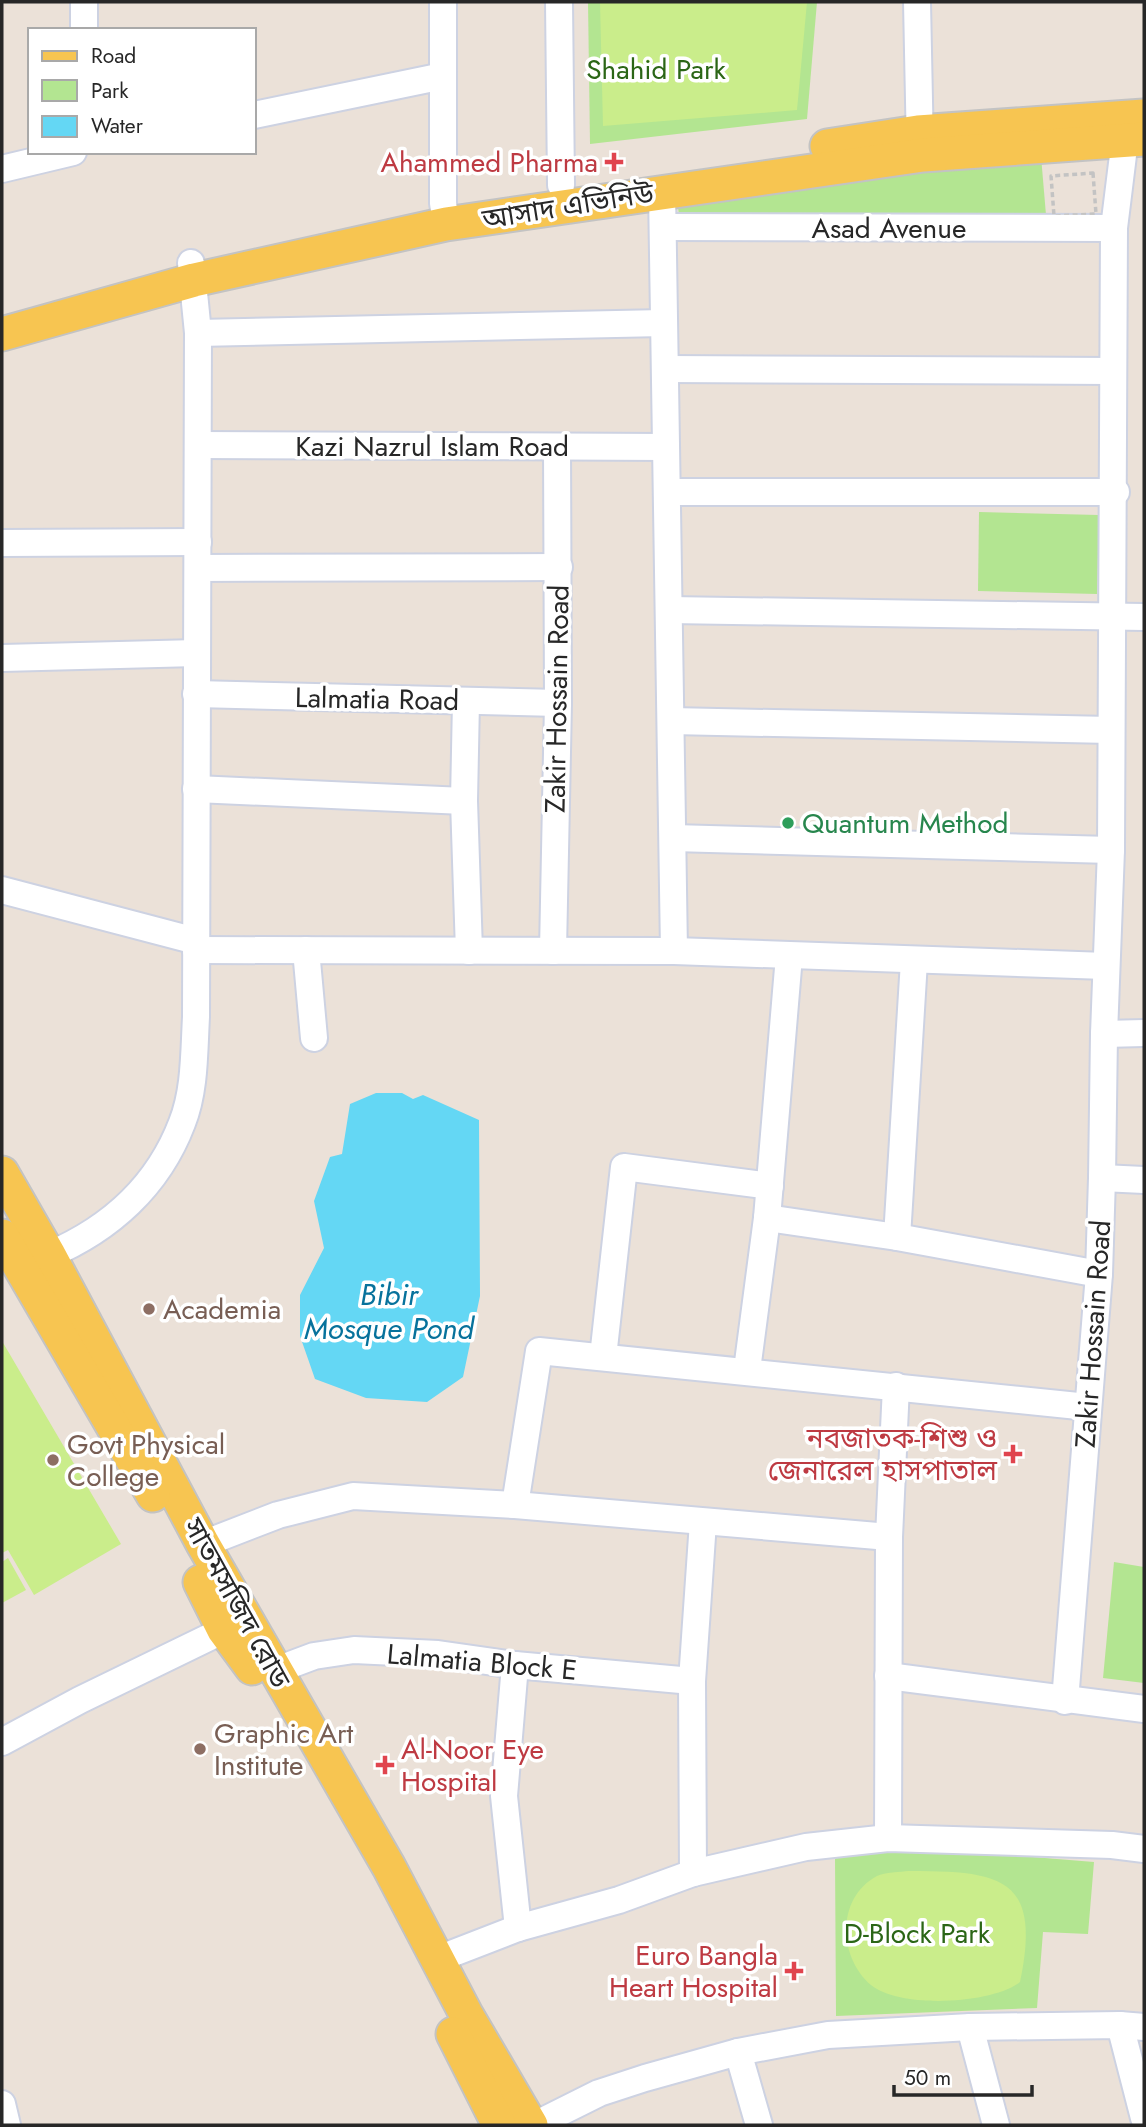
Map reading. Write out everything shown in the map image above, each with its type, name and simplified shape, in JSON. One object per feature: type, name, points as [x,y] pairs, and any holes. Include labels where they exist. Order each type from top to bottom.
[{"type":"main road","name":"আসাদ এভিনিউ","points":[[2,310],[192,271],[561,185],[920,144],[1138,131]]},
{"type":"main road","name":"আসাদ এভিনিউ","points":[[445,214],[662,191],[920,144]]},
{"type":"main road","name":"আসাদ এভিনিউ","points":[[2,334],[192,271]]},
{"type":"main road","name":"সাতমসজিদ রোড","points":[[2,1173],[38,1261],[224,1630],[252,1668],[383,1878],[416,1917],[425,1955],[499,2125]]},
{"type":"main road","name":"সাতমসজিদ রোড","points":[[2,1236],[38,1261],[274,1671],[425,1955],[533,2125]]},
{"type":"street","points":[[83,28],[84,2]]},
{"type":"street","points":[[443,2],[445,214]]},
{"type":"street","points":[[559,2],[561,185]]},
{"type":"street","points":[[917,2],[920,144]]},
{"type":"street","points":[[256,115],[443,76]]},
{"type":"street","name":"Zakir Hossain Road","points":[[1065,1701],[1099,1275],[1111,850],[1116,492],[1114,228],[1138,131]]},
{"type":"street","points":[[2,169],[65,154]]},
{"type":"street","points":[[662,191],[674,951]]},
{"type":"street","name":"Asad Avenue","points":[[663,228],[1114,228]]},
{"type":"street","points":[[38,1261],[85,1240],[125,1209],[161,1166],[183,1122],[192,1083],[196,946],[198,333],[192,271]]},
{"type":"street","points":[[198,333],[664,323]]},
{"type":"street","points":[[665,369],[1113,371]]},
{"type":"street","name":"Kazi Nazrul Islam Road","points":[[198,444],[666,447]]},
{"type":"street","name":"Zakir Hossain Road","points":[[553,951],[558,703],[557,447]]},
{"type":"street","points":[[667,492],[1116,492]]},
{"type":"street","points":[[2,543],[198,555],[558,567]]},
{"type":"street","points":[[669,610],[1144,617]]},
{"type":"street","points":[[2,658],[197,653]]},
{"type":"street","name":"Lalmatia Road","points":[[196,694],[558,703]]},
{"type":"street","points":[[466,701],[464,801],[469,951]]},
{"type":"street","points":[[671,720],[1111,730]]},
{"type":"street","points":[[196,789],[464,801]]},
{"type":"street","points":[[673,838],[1111,850]]},
{"type":"street","points":[[2,890],[196,946],[306,950],[674,951],[1106,966]]},
{"type":"street","points":[[306,950],[314,1038]]},
{"type":"street","points":[[747,1370],[767,1217],[789,956]]},
{"type":"street","points":[[897,1237],[914,961]]},
{"type":"street","points":[[1104,1034],[1144,1034]]},
{"type":"street","points":[[603,1357],[624,1167],[770,1186]]},
{"type":"street","points":[[1102,1178],[1144,1180]]},
{"type":"street","points":[[767,1217],[897,1237],[1099,1275]]},
{"type":"street","points":[[515,1505],[539,1350],[1088,1407]]},
{"type":"street","points":[[888,1838],[890,1537],[897,1386]]},
{"type":"street","points":[[203,1544],[278,1515],[353,1496],[515,1505],[890,1537]]},
{"type":"street","points":[[692,1873],[692,1681],[703,1522]]},
{"type":"street","points":[[2,1742],[80,1700],[224,1630]]},
{"type":"street","name":"Lalmatia Block E","points":[[274,1671],[314,1656],[354,1650],[438,1654],[514,1665],[692,1681]]},
{"type":"street","points":[[514,1665],[504,1796],[518,1928]]},
{"type":"street","points":[[888,1676],[1065,1701],[1144,1709]]},
{"type":"street","points":[[425,1955],[619,1900],[692,1873],[806,1847],[888,1838],[1112,1845],[1144,1849]]},
{"type":"street","points":[[533,2125],[599,2093],[738,2052],[828,2035],[970,2027],[1132,2026],[1144,2118]]},
{"type":"street","points":[[970,2027],[996,2125]]},
{"type":"street","points":[[738,2052],[759,2125]]},
{"type":"street","points":[[2,2104],[7,2125]]},
{"type":"path","points":[[1093,173],[1096,214],[1054,216],[1051,176],[1093,173]]},
{"type":"green space","name":"Shahid Park","points":[[588,2],[817,2],[807,119],[590,144]]},
{"type":"green space","name":"Shahid Park","points":[[600,2],[807,2],[797,110],[603,126]]},
{"type":"green space","points":[[1041,156],[1046,215],[680,222],[677,200]]},
{"type":"green space","points":[[979,512],[1099,515],[1097,594],[978,591]]},
{"type":"green space","points":[[2,1341],[121,1544],[34,1595],[8,1550],[2,1553]]},
{"type":"green space","points":[[8,1558],[26,1590],[2,1603],[2,1562]]},
{"type":"green space","points":[[1114,1562],[1144,1567],[1144,1683],[1103,1678]]},
{"type":"green space","name":"D-Block Park","points":[[892,1852],[1020,1856],[1094,1862],[1088,1934],[1043,1932],[1037,2008],[836,2016],[835,1857]]},
{"type":"green space","points":[[909,1871],[968,1874],[990,1878],[1007,1887],[1019,1901],[1025,1920],[1025,1947],[1020,1982],[989,1995],[946,2001],[903,1998],[885,1993],[871,1985],[852,1959],[846,1928],[848,1913],[854,1898],[877,1876]]},
{"type":"water","name":"Bibir Mosque Pond","points":[[376,1093],[402,1093],[413,1099],[423,1095],[479,1120],[480,1296],[463,1377],[427,1402],[366,1398],[315,1379],[300,1336],[300,1295],[324,1248],[314,1201],[330,1157],[342,1154],[350,1104]]},
{"type":"place","name":"Ahammed Pharma","points":[[614,162]]},
{"type":"place","name":"Quantum Method","points":[[788,823]]},
{"type":"place","name":"Academia","points":[[149,1309]]},
{"type":"place","name":"নবজাতক-শিশু ও জেনারেল হাসপাতাল","points":[[1013,1454]]},
{"type":"place","name":"Govt Physical College","points":[[53,1460]]},
{"type":"place","name":"Graphic Art Institute","points":[[200,1749]]},
{"type":"place","name":"Al-Noor Eye Hospital","points":[[385,1765]]},
{"type":"place","name":"Euro Bangla Heart Hospital","points":[[794,1971]]}]
